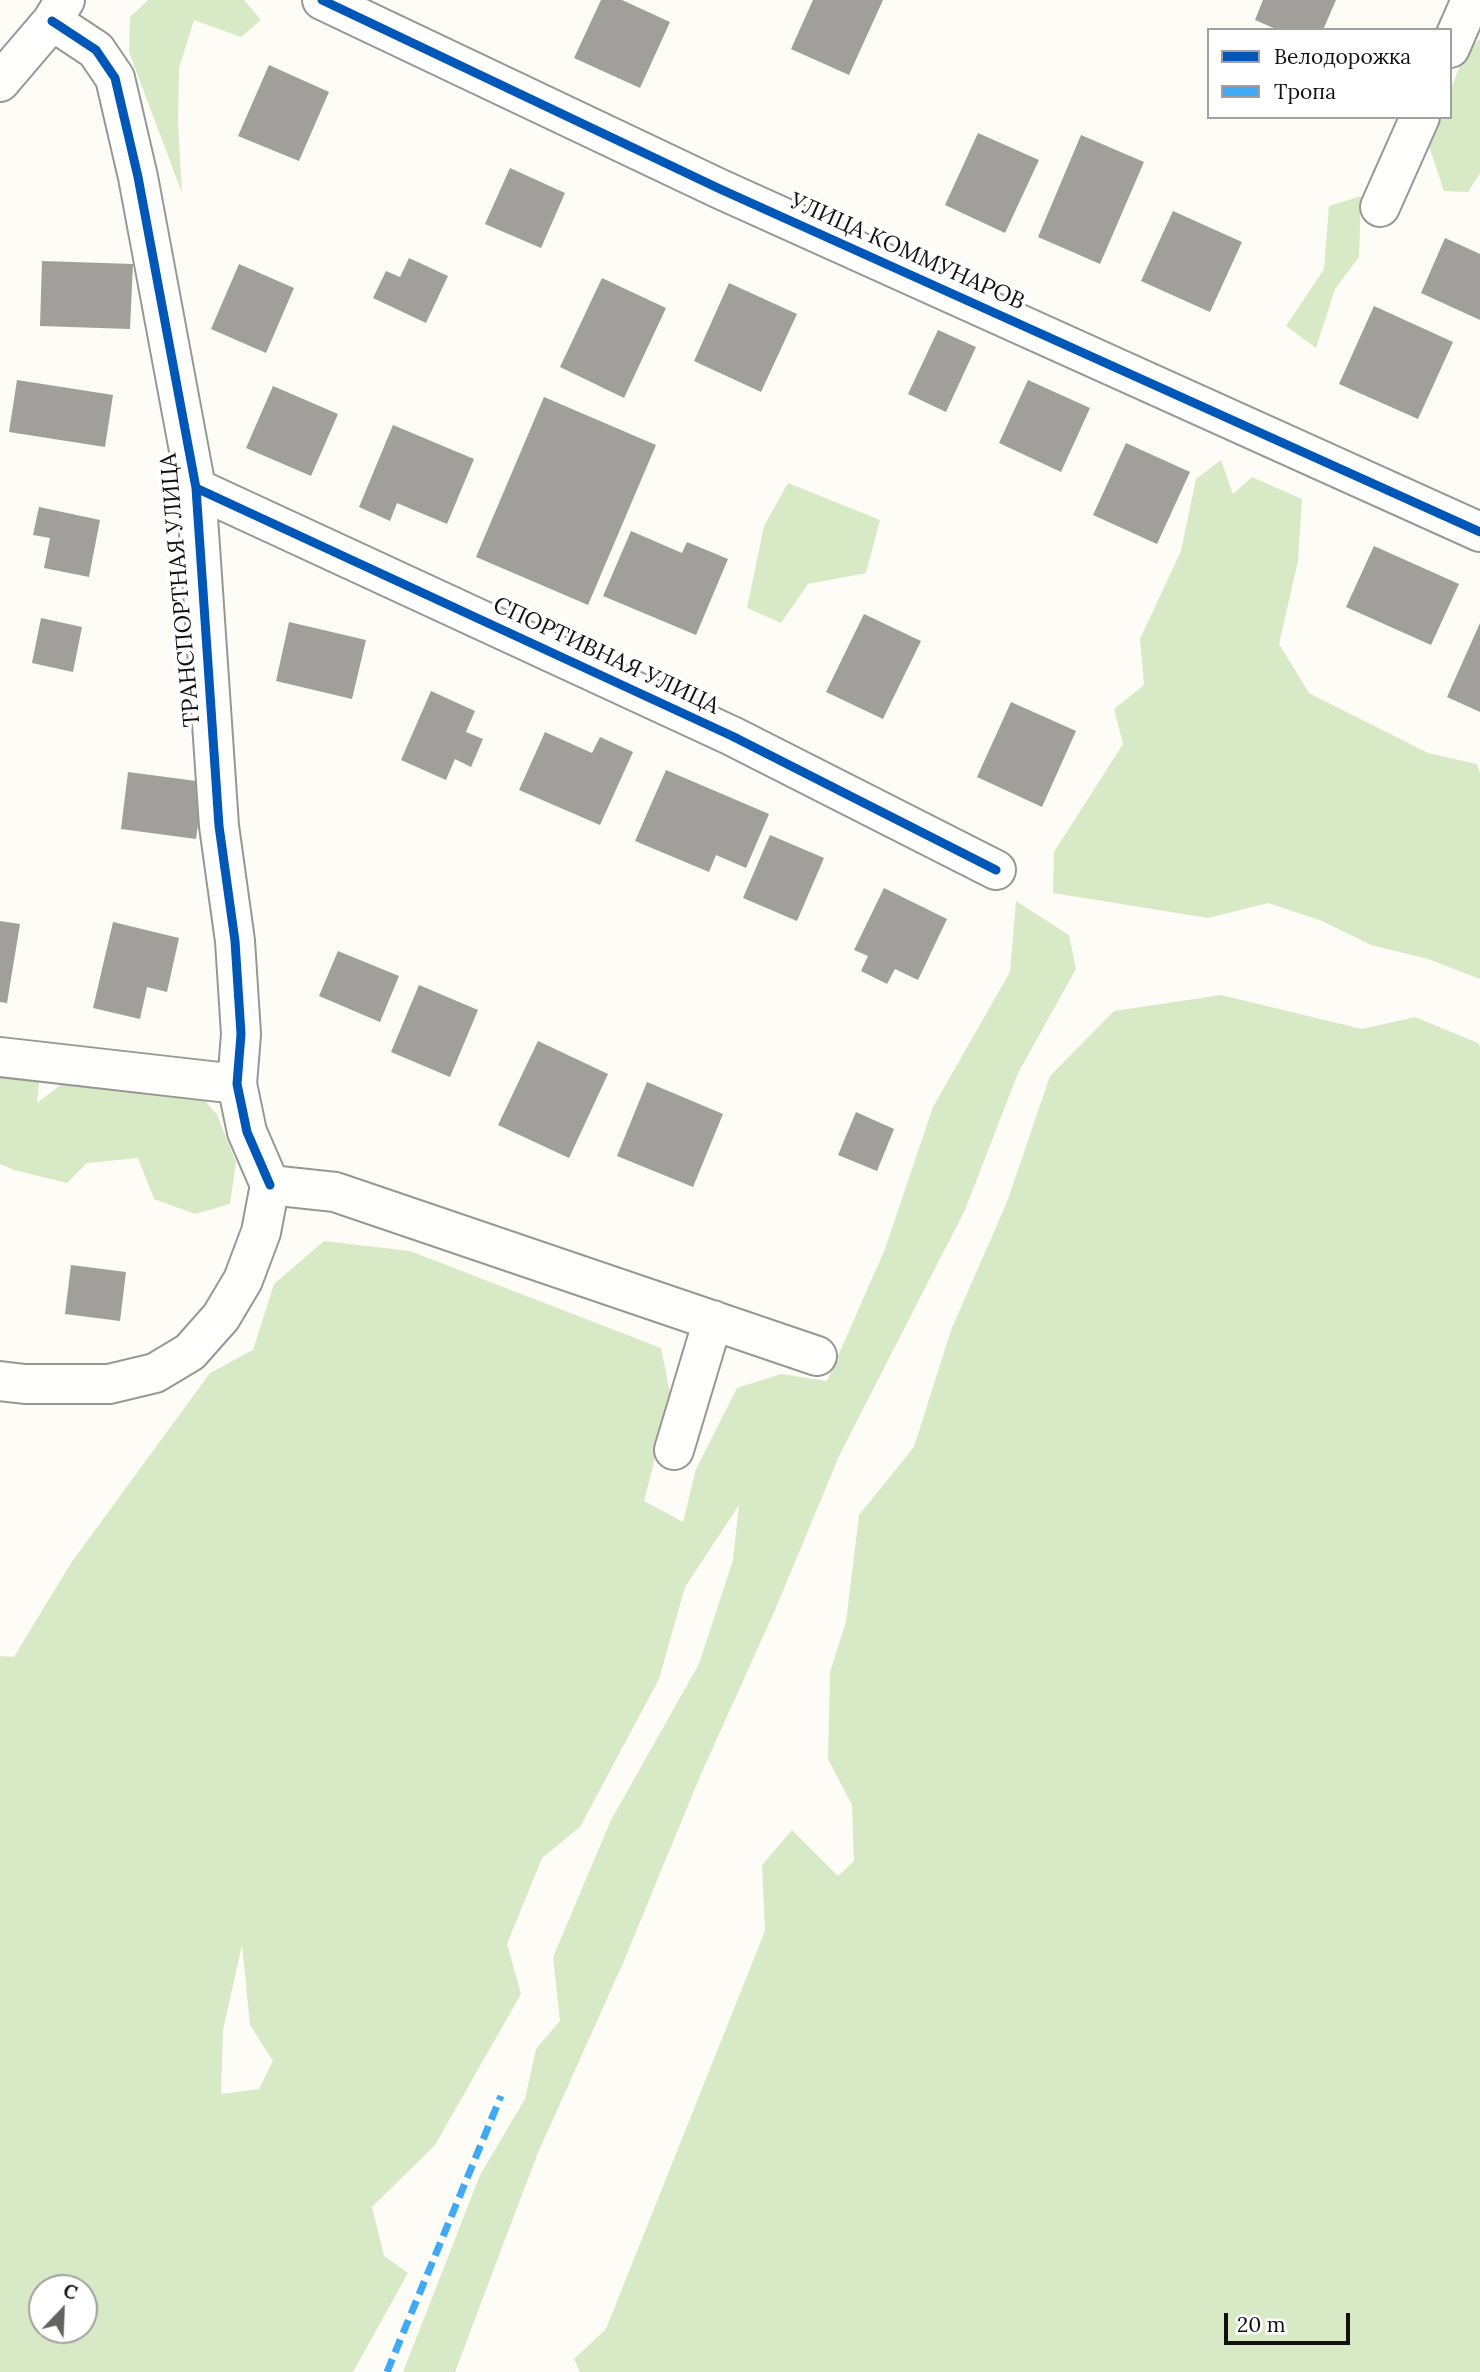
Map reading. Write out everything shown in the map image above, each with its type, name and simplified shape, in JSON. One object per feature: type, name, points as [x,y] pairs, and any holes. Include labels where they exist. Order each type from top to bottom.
[{"type":"street","name":"УЛИЦА КОММУНАРОВ","points":[[322,0],[708,183],[1480,532]]},
{"type":"street","points":[[1452,43],[1471,0]]},
{"type":"street","points":[[0,82],[58,10]]},
{"type":"street","name":"ТРАНСПОРТНАЯ УЛИЦА","points":[[58,10],[96,50],[115,78],[138,177],[196,488],[219,826],[235,941],[241,1034],[237,1084],[247,1132],[270,1185]]},
{"type":"street","points":[[1380,207],[1418,119]]},
{"type":"street","name":"СПОРТИВНАЯ УЛИЦА","points":[[196,488],[732,736],[996,870]]},
{"type":"street","points":[[0,1057],[237,1084]]},
{"type":"street","points":[[0,1381],[25,1384],[108,1384],[155,1373],[190,1352],[221,1317],[243,1280],[261,1232],[270,1185],[335,1192],[817,1356]]},
{"type":"street","points":[[674,1450],[713,1320]]},
{"type":"green space","points":[[148,0],[244,0],[261,20],[241,37],[194,20],[179,68],[178,122],[182,193],[129,52],[130,17]]},
{"type":"green space","points":[[1480,39],[1480,173],[1468,192],[1444,191],[1429,146],[1439,119],[1452,119],[1452,86],[1466,50]]},
{"type":"green space","points":[[1361,196],[1359,257],[1335,289],[1316,348],[1286,326],[1324,269],[1329,206]]},
{"type":"green space","points":[[1221,460],[1233,494],[1252,477],[1302,499],[1298,561],[1279,644],[1309,693],[1428,753],[1477,764],[1480,774],[1480,979],[1428,959],[1371,945],[1322,921],[1268,903],[1208,918],[1053,893],[1054,852],[1123,744],[1114,709],[1144,685],[1140,639],[1181,551],[1196,479]]},
{"type":"green space","points":[[788,483],[880,520],[866,573],[808,584],[781,623],[747,608],[764,526]]},
{"type":"green space","points":[[1016,901],[1069,935],[1076,969],[1018,1073],[965,1210],[840,1454],[775,1610],[701,1774],[623,1963],[537,2155],[455,2372],[403,2372],[480,2175],[525,2099],[536,2049],[560,2021],[553,1957],[611,1820],[699,1664],[733,1560],[739,1505],[685,1587],[659,1679],[580,1827],[542,1858],[507,1944],[521,1994],[435,2145],[372,2207],[384,2256],[408,2273],[353,2372],[0,2372],[0,1656],[14,1657],[71,1563],[210,1373],[253,1350],[274,1284],[324,1241],[410,1251],[661,1348],[671,1397],[644,1501],[683,1522],[696,1469],[737,1388],[781,1374],[827,1381],[885,1249],[933,1107],[1010,972]],"holes":[[[242,1945],[250,2025],[273,2061],[259,2089],[221,2094],[223,2030]]]},
{"type":"green space","points":[[1221,995],[1362,1029],[1415,1017],[1478,1043],[1480,1047],[1480,2372],[580,2372],[574,2359],[606,2329],[765,1931],[762,1865],[792,1830],[838,1876],[854,1861],[852,1805],[828,1759],[830,1672],[846,1622],[859,1515],[914,1447],[951,1330],[1007,1202],[1050,1076],[1114,1011]]},
{"type":"green space","points":[[42,1055],[37,1103],[76,1073],[127,1092],[192,1085],[217,1115],[236,1162],[230,1204],[195,1214],[154,1199],[138,1158],[87,1163],[67,1183],[0,1164],[0,1058]]},
{"type":"building","points":[[601,0],[622,0],[670,22],[640,88],[574,58]]},
{"type":"building","points":[[813,0],[883,0],[849,75],[791,49]]},
{"type":"building","points":[[1263,0],[1336,0],[1324,28],[1273,28],[1255,20]]},
{"type":"building","points":[[269,65],[329,92],[299,161],[238,136]]},
{"type":"building","points":[[978,133],[1039,160],[1005,233],[945,205]]},
{"type":"building","points":[[1081,135],[1144,162],[1100,264],[1038,237]]},
{"type":"building","points":[[510,168],[565,193],[541,248],[485,224]]},
{"type":"building","points":[[1173,211],[1242,242],[1210,312],[1141,281]]},
{"type":"building","points":[[1445,238],[1480,254],[1480,320],[1421,293]]},
{"type":"building","points":[[409,258],[448,276],[426,323],[373,298],[386,271],[400,277]]},
{"type":"building","points":[[42,261],[133,264],[130,329],[40,326]]},
{"type":"building","points":[[239,264],[294,288],[266,353],[211,329]]},
{"type":"building","points":[[602,278],[666,308],[624,398],[560,367]]},
{"type":"building","points":[[729,283],[797,314],[761,392],[694,361]]},
{"type":"building","points":[[1374,306],[1453,342],[1418,419],[1339,384]]},
{"type":"building","points":[[938,330],[976,347],[946,412],[908,394]]},
{"type":"building","points":[[17,380],[113,395],[105,447],[9,432]]},
{"type":"building","points":[[1028,380],[1090,408],[1061,472],[999,443]]},
{"type":"building","points":[[273,386],[338,414],[311,476],[246,448]]},
{"type":"building","points":[[544,397],[656,445],[588,605],[476,557]]},
{"type":"building","points":[[393,425],[474,459],[447,524],[397,503],[390,521],[359,507]]},
{"type":"building","points":[[1126,443],[1190,472],[1157,544],[1093,515]]},
{"type":"building","points":[[39,507],[100,520],[89,577],[44,568],[50,538],[33,535]]},
{"type":"building","points":[[631,531],[682,553],[687,542],[728,559],[696,635],[603,596]]},
{"type":"building","points":[[1374,546],[1459,584],[1431,645],[1346,607]]},
{"type":"building","points":[[864,614],[921,641],[883,719],[826,692]]},
{"type":"building","points":[[41,618],[82,627],[73,672],[32,663]]},
{"type":"building","points":[[289,622],[366,640],[352,699],[276,681]]},
{"type":"building","points":[[1480,623],[1480,712],[1447,697]]},
{"type":"building","points":[[431,691],[475,711],[466,732],[483,739],[471,767],[455,759],[446,780],[401,760]]},
{"type":"building","points":[[1011,702],[1076,731],[1042,807],[977,777]]},
{"type":"building","points":[[545,732],[592,753],[600,737],[633,752],[600,825],[519,790]]},
{"type":"building","points":[[666,770],[769,814],[746,868],[716,855],[709,872],[635,841]]},
{"type":"building","points":[[128,772],[204,782],[196,839],[121,829]]},
{"type":"building","points":[[770,835],[824,858],[797,921],[743,898]]},
{"type":"building","points":[[884,888],[947,919],[918,980],[895,969],[887,984],[861,971],[868,956],[854,950]]},
{"type":"building","points":[[0,921],[20,924],[7,1003],[0,1002]]},
{"type":"building","points":[[113,922],[179,938],[167,992],[147,987],[140,1019],[93,1008]]},
{"type":"building","points":[[338,951],[399,976],[380,1022],[319,996]]},
{"type":"building","points":[[419,985],[478,1010],[450,1077],[391,1052]]},
{"type":"building","points":[[538,1041],[608,1074],[569,1158],[498,1125]]},
{"type":"building","points":[[647,1082],[723,1114],[693,1187],[617,1156]]},
{"type":"building","points":[[856,1112],[894,1129],[877,1171],[838,1155]]},
{"type":"building","points":[[71,1265],[126,1272],[120,1321],[65,1314]]},
{"type":"marked path","points":[[387,2372],[501,2096]]},
{"type":"cycle path","points":[[322,0],[720,189],[1480,532]]},
{"type":"cycle path","points":[[52,21],[96,50],[115,78],[138,177],[196,488],[219,826],[235,941],[241,1034],[237,1084],[247,1132],[270,1185]]},
{"type":"cycle path","points":[[196,488],[732,736],[996,870]]}]
